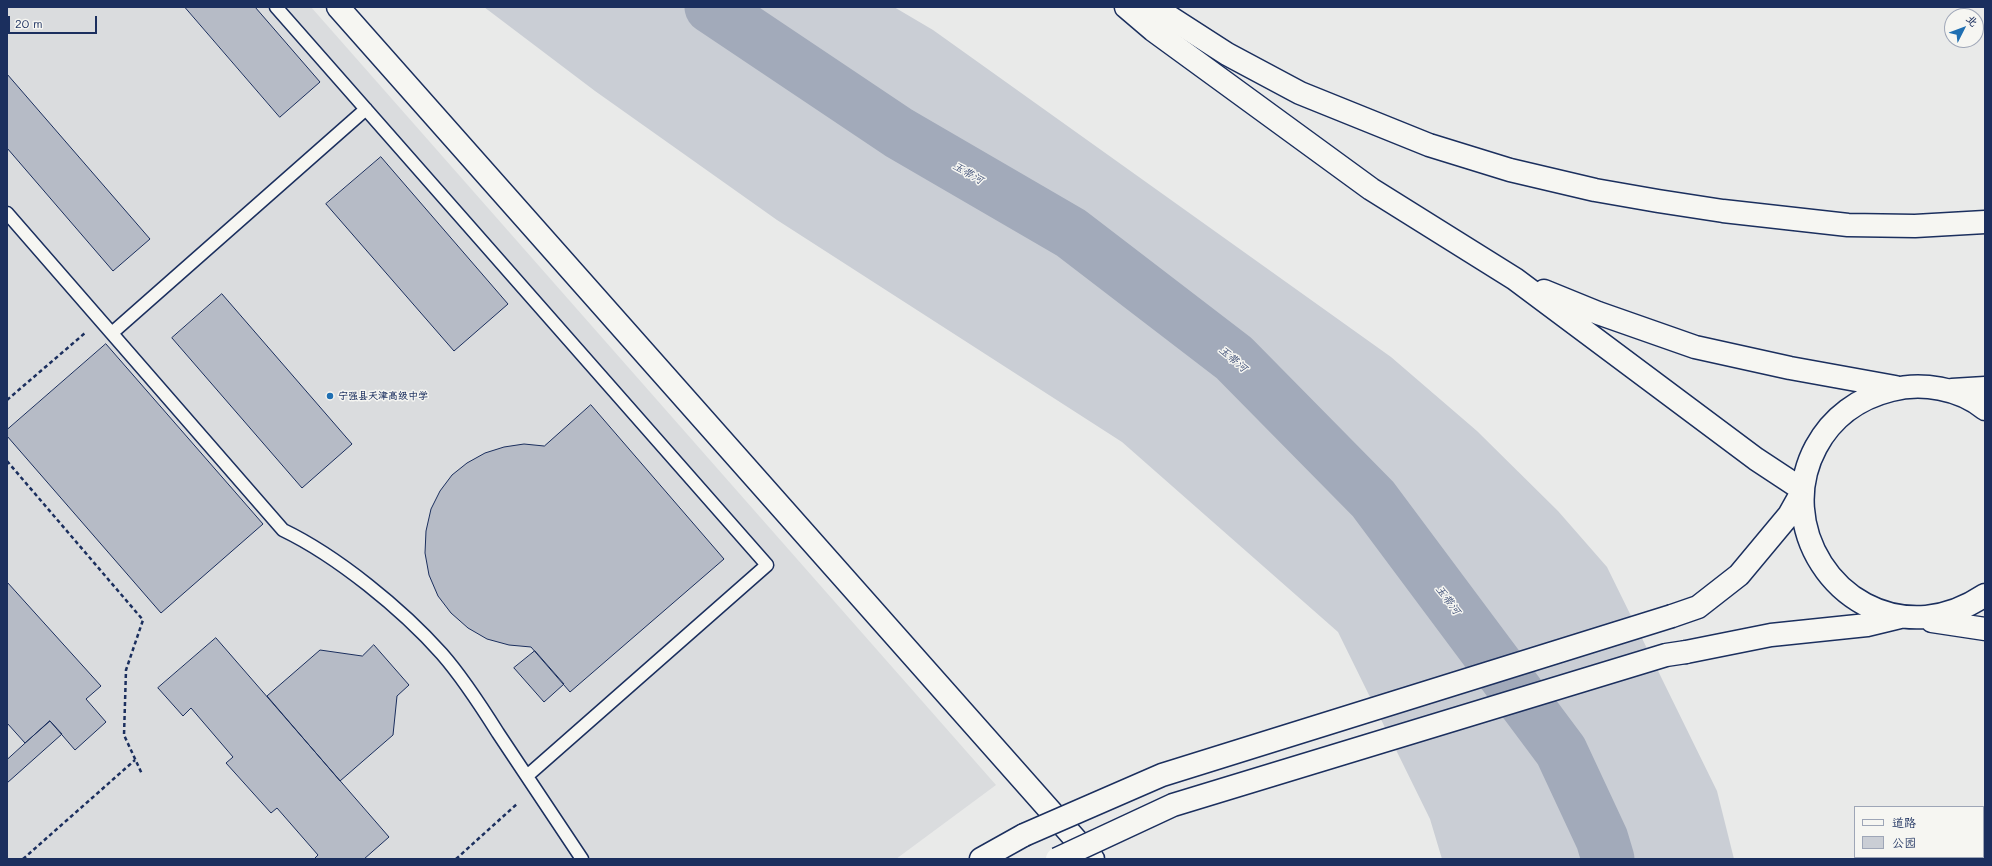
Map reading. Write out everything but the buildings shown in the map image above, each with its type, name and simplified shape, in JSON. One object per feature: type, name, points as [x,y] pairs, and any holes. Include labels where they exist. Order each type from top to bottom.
[{"type":"main road","points":[[338,7],[1093,859]]},
{"type":"main road","points":[[1126,7],[1153,30],[1371,190],[1515,280],[1756,459],[1803,490]]},
{"type":"main road","points":[[1154,7],[1234,58],[1300,93],[1429,145],[1510,170],[1595,190],[1658,201],[1723,211],[1848,225],[1915,226],[1985,222]]},
{"type":"main road","points":[[1515,280],[1598,313],[1695,347],[1790,368],[1898,388]]},
{"type":"main road","points":[[1985,388],[1946,390],[1920,387],[1898,388],[1878,393],[1856,404],[1838,418],[1822,436],[1811,457],[1804,479],[1802,503],[1804,526],[1812,548],[1824,569],[1839,587],[1858,600],[1880,611],[1985,629]]},
{"type":"main road","points":[[1946,390],[1963,396],[1985,409]]},
{"type":"main road","points":[[981,859],[1024,835],[1162,775],[1672,616],[1698,606],[1739,575],[1789,515],[1803,490]]},
{"type":"main road","points":[[1057,859],[1173,805],[1666,656],[1771,635],[1867,625],[1903,616],[1926,617],[1950,613],[1971,604],[1985,595]]},
{"type":"lane","points":[[276,7],[767,565],[527,776]]},
{"type":"lane","points":[[112,333],[366,109]]},
{"type":"lane","points":[[7,213],[283,530],[332,558],[386,600],[443,655],[477,701],[582,859]]},
{"type":"path","points":[[7,400],[100,320]]},
{"type":"path","points":[[7,461],[144,620],[126,670],[124,735],[142,774]]},
{"type":"path","points":[[23,859],[136,760]]},
{"type":"path","points":[[456,859],[535,788]]},
{"type":"shaded area","name":"宁强县天津高级中学","points":[[7,7],[311,7],[996,785],[896,859],[7,859]]},
{"type":"green space","points":[[484,7],[894,7],[933,30],[1391,357],[1477,431],[1558,511],[1607,567],[1717,791],[1734,859],[1442,859],[1430,819],[1338,632],[1122,442],[777,220],[595,91]]},
{"type":"waterway","name":"玉带河","points":[[711,7],[899,133],[1071,233],[1234,358],[1373,499],[1561,751],[1602,839],[1608,859]]},
{"type":"place","name":"宁强县天津高级中学","points":[[330,396]]}]
